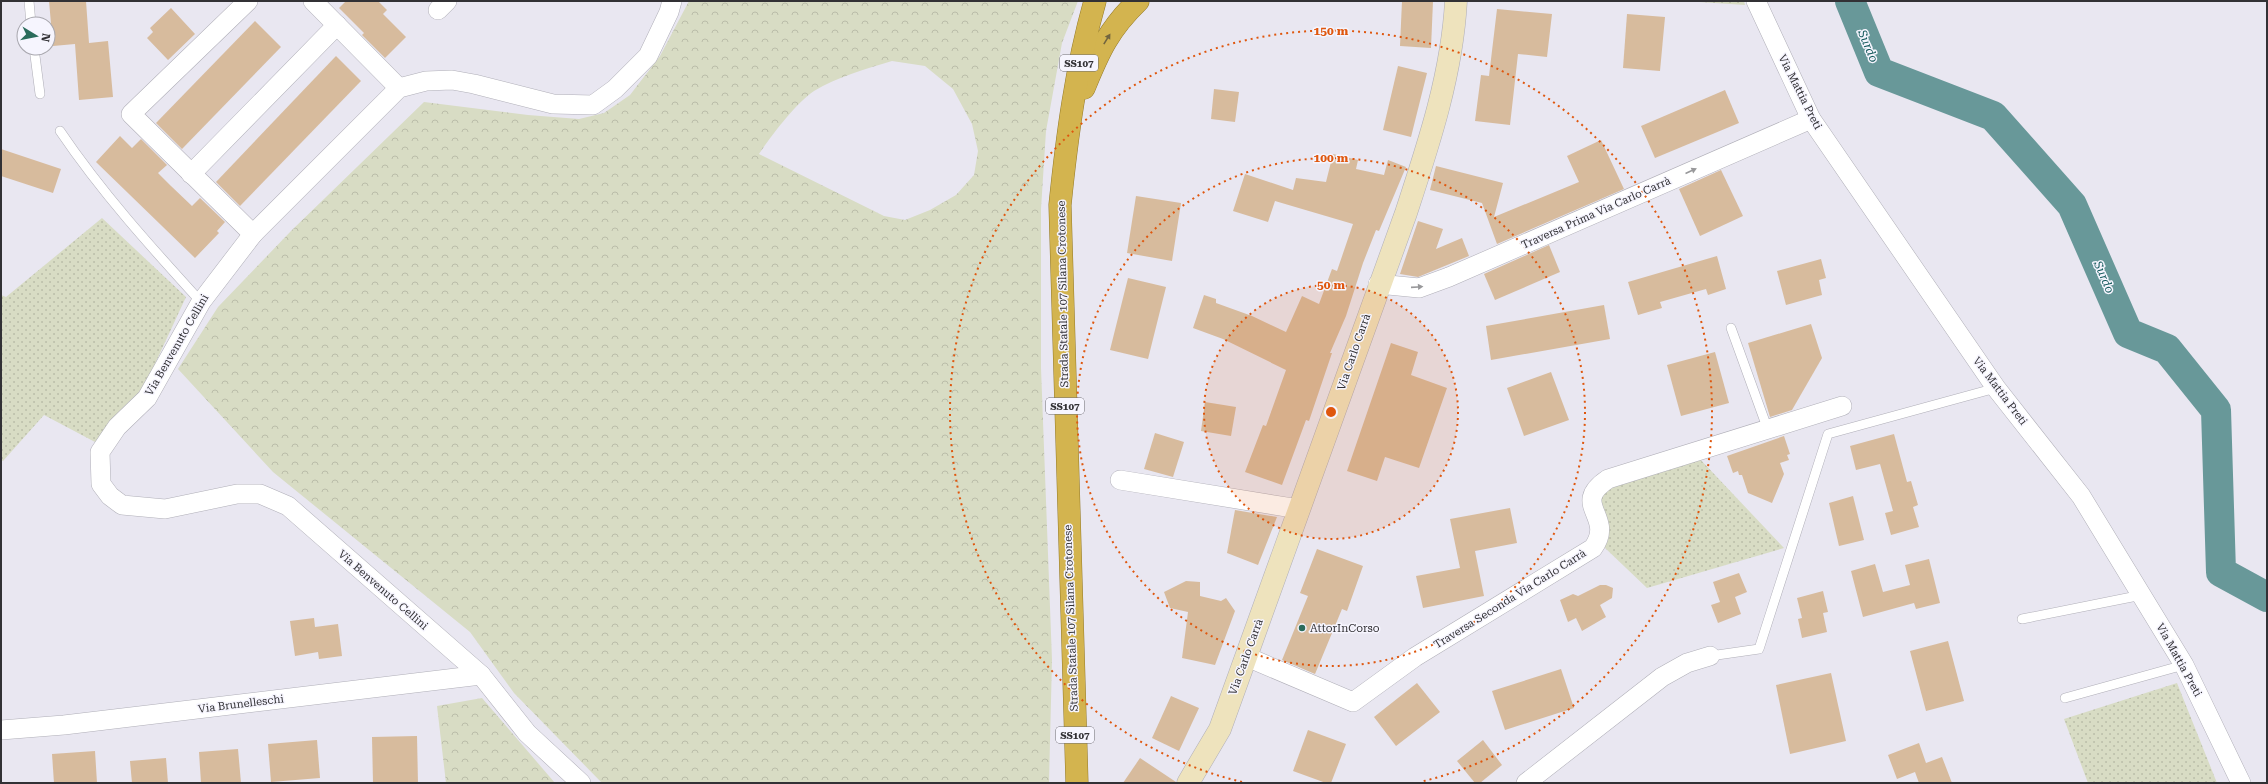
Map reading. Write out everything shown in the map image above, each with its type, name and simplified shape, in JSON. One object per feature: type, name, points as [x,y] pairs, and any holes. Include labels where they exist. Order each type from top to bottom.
[{"type":"highway","name":"Strada Statale 107 Silana Crotonese","points":[[1077,783],[1060,205],[1068,126],[1082,48],[1095,1]]},
{"type":"highway","points":[[1068,126],[1098,52],[1119,20],[1138,1]]},
{"type":"highway","points":[[1069,783],[1073,687]]},
{"type":"main road","name":"Via Carlo Carrà","points":[[1188,783],[1220,729],[1247,657],[1430,140],[1452,46],[1456,1]]},
{"type":"street","points":[[248,1],[131,114],[253,234]]},
{"type":"street","points":[[313,1],[399,88],[426,81],[452,80],[553,104],[593,105],[615,89],[648,56],[669,12],[672,1]]},
{"type":"street","name":"Via Mattia Preti","points":[[1756,1],[1811,119],[1996,388],[2081,496],[2184,665],[2241,783]]},
{"type":"street","points":[[191,174],[337,25]]},
{"type":"street","name":"Via Benvenuto Cellini","points":[[399,88],[253,234],[201,302],[147,398],[117,427],[100,452],[101,484],[110,496],[122,505],[146,509],[165,509],[237,494],[260,494],[288,506],[481,676],[527,733],[581,783]]},
{"type":"street","name":"Traversa Prima Via Carlo Carrà","points":[[1378,284],[1419,288],[1449,277],[1811,119]]},
{"type":"street","name":"Traversa Seconda Via Carlo Carrà","points":[[1247,657],[1353,702],[1415,657],[1593,548],[1599,539],[1601,528],[1592,506],[1592,496],[1596,488],[1608,479],[1842,406]]},
{"type":"street","points":[[1120,480],[1299,509]]},
{"type":"street","points":[[1526,783],[1615,712],[1662,677],[1687,663],[1710,656]]},
{"type":"street","name":"Via Brunelleschi","points":[[1,730],[64,725],[481,676]]},
{"type":"lane","points":[[29,1],[30,16]]},
{"type":"lane","points":[[35,56],[40,94]]},
{"type":"lane","points":[[60,131],[88,172],[133,227],[201,302]]},
{"type":"lane","points":[[1731,328],[1768,430]]},
{"type":"lane","points":[[1710,656],[1759,649],[1828,434],[1996,388]]},
{"type":"lane","points":[[2022,619],[2142,595]]},
{"type":"lane","points":[[2065,698],[2184,665]]},
{"type":"green space","points":[[689,1],[1078,1],[1062,43],[1046,131],[1041,209],[1041,368],[1052,660],[1049,783],[602,783],[514,693],[470,632],[273,472],[178,369],[218,307],[291,231],[424,102],[528,115],[579,119],[604,113],[630,95],[660,56]],"holes":[[[892,61],[925,66],[953,89],[972,124],[978,151],[974,175],[956,195],[930,210],[905,220],[884,216],[759,154],[792,111],[807,96],[823,86],[852,74]]]},
{"type":"green space","points":[[1684,1],[1744,1],[1745,5]]},
{"type":"green space","points":[[102,218],[186,297],[141,394],[95,442],[44,415],[3,461],[1,460],[1,295],[6,297]]},
{"type":"green space","points":[[1698,457],[1784,548],[1647,588],[1604,547],[1606,539],[1597,494],[1600,490]]},
{"type":"green space","points":[[2177,683],[2217,783],[2088,783],[2064,719]]},
{"type":"green space","points":[[482,698],[555,783],[446,783],[437,706]]},
{"type":"building","points":[[49,1],[86,1],[89,43],[108,41],[113,97],[79,100],[75,44],[56,46],[56,16],[50,16]]},
{"type":"building","points":[[346,1],[378,1],[387,10],[383,14],[406,37],[385,58],[362,35],[364,33],[339,8]]},
{"type":"building","points":[[1402,1],[1433,1],[1431,48],[1400,46]]},
{"type":"building","points":[[171,8],[195,34],[168,60],[147,38],[153,32],[150,28]]},
{"type":"building","points":[[1497,9],[1552,14],[1547,57],[1518,54],[1510,125],[1475,121],[1481,75],[1489,76]]},
{"type":"building","points":[[1627,14],[1665,17],[1660,71],[1623,68]]},
{"type":"building","points":[[255,21],[281,47],[182,149],[156,123]]},
{"type":"building","points":[[336,56],[361,81],[240,206],[216,182]]},
{"type":"building","points":[[1398,66],[1427,73],[1411,137],[1383,130]]},
{"type":"building","points":[[1214,89],[1239,92],[1235,122],[1211,119]]},
{"type":"building","points":[[1725,90],[1739,123],[1655,158],[1641,126]]},
{"type":"building","points":[[120,136],[132,148],[141,139],[167,165],[158,173],[171,186],[192,206],[200,198],[225,222],[217,231],[219,233],[195,258],[96,162]]},
{"type":"building","points":[[1601,140],[1624,189],[1497,244],[1482,203],[1430,190],[1436,166],[1503,183],[1494,217],[1579,182],[1567,156]]},
{"type":"building","points":[[1,149],[61,169],[53,193],[1,176]]},
{"type":"building","points":[[1333,154],[1358,160],[1356,169],[1384,175],[1388,160],[1406,167],[1379,231],[1376,230],[1363,263],[1346,316],[1330,353],[1332,353],[1309,421],[1306,420],[1282,485],[1245,472],[1263,425],[1266,426],[1286,370],[1223,339],[1193,328],[1204,295],[1216,299],[1216,303],[1252,316],[1286,332],[1302,296],[1319,304],[1332,269],[1337,271],[1353,224],[1275,201],[1268,222],[1233,211],[1245,174],[1293,190],[1296,178],[1326,182]]},
{"type":"building","points":[[1721,170],[1743,216],[1700,236],[1679,189]]},
{"type":"building","points":[[1136,196],[1181,203],[1172,261],[1127,253]]},
{"type":"building","points":[[1418,221],[1443,229],[1436,249],[1462,238],[1469,256],[1418,277],[1400,274]]},
{"type":"building","points":[[1549,245],[1560,272],[1495,300],[1484,274]]},
{"type":"building","points":[[1717,256],[1726,289],[1708,295],[1706,289],[1660,302],[1662,308],[1638,315],[1628,282]]},
{"type":"building","points":[[1821,259],[1826,278],[1819,280],[1822,295],[1786,305],[1777,271]]},
{"type":"building","points":[[1128,278],[1166,287],[1148,359],[1110,350]]},
{"type":"building","points":[[1604,305],[1610,339],[1491,360],[1486,326]]},
{"type":"building","points":[[1811,324],[1822,358],[1792,410],[1770,417],[1748,343]]},
{"type":"building","points":[[1391,343],[1418,352],[1411,375],[1447,388],[1419,468],[1385,457],[1377,481],[1347,471]]},
{"type":"building","points":[[1715,352],[1729,403],[1681,416],[1667,365]]},
{"type":"building","points":[[1551,372],[1569,420],[1524,436],[1507,388]]},
{"type":"building","points":[[1205,402],[1236,407],[1231,436],[1201,431]]},
{"type":"building","points":[[1155,433],[1184,442],[1173,477],[1144,469]]},
{"type":"building","points":[[1894,434],[1907,482],[1911,481],[1918,505],[1913,507],[1919,527],[1891,535],[1885,513],[1893,511],[1880,464],[1856,470],[1850,446]]},
{"type":"building","points":[[1784,436],[1790,454],[1787,455],[1789,460],[1780,463],[1784,474],[1772,503],[1748,493],[1742,475],[1739,475],[1738,471],[1733,473],[1727,456]]},
{"type":"building","points":[[1853,496],[1864,540],[1839,546],[1829,503]]},
{"type":"building","points":[[1510,508],[1517,543],[1475,551],[1484,596],[1423,608],[1416,576],[1460,568],[1450,519]]},
{"type":"building","points":[[1235,510],[1277,517],[1258,565],[1227,553]]},
{"type":"building","points":[[1317,549],[1363,566],[1347,611],[1342,609],[1315,674],[1282,660],[1308,596],[1300,593]]},
{"type":"building","points":[[1929,559],[1940,603],[1916,609],[1914,603],[1863,617],[1851,571],[1875,564],[1883,592],[1910,585],[1905,565]]},
{"type":"building","points":[[1739,573],[1747,592],[1735,597],[1741,614],[1718,623],[1711,605],[1720,602],[1713,582]]},
{"type":"building","points":[[1186,581],[1200,582],[1200,596],[1221,601],[1226,598],[1235,611],[1215,665],[1182,658],[1188,612],[1170,608],[1164,592]]},
{"type":"building","points":[[1600,585],[1606,585],[1613,588],[1612,598],[1600,605],[1606,617],[1582,631],[1576,618],[1568,622],[1560,600],[1573,594],[1578,596]]},
{"type":"building","points":[[1823,591],[1828,612],[1823,613],[1827,632],[1802,638],[1798,619],[1802,618],[1797,598]]},
{"type":"building","points":[[314,618],[315,627],[338,624],[342,656],[319,659],[318,652],[295,656],[290,621]]},
{"type":"building","points":[[1948,641],[1964,701],[1926,711],[1910,651]]},
{"type":"building","points":[[1561,669],[1574,708],[1505,730],[1492,691]]},
{"type":"building","points":[[1831,673],[1846,741],[1790,754],[1776,685]]},
{"type":"building","points":[[1417,683],[1440,712],[1396,746],[1374,717]]},
{"type":"building","points":[[1171,696],[1199,708],[1179,751],[1152,738]]},
{"type":"building","points":[[1308,730],[1346,744],[1331,783],[1326,783],[1293,771]]},
{"type":"building","points":[[417,736],[418,783],[373,783],[372,737]]},
{"type":"building","points":[[317,740],[320,778],[271,782],[268,744]]},
{"type":"building","points":[[1483,740],[1502,765],[1480,783],[1475,783],[1457,761]]},
{"type":"building","points":[[1919,743],[1926,763],[1942,757],[1952,783],[1919,783],[1915,772],[1897,779],[1888,755]]},
{"type":"building","points":[[238,749],[241,783],[201,783],[199,752]]},
{"type":"building","points":[[95,751],[97,783],[54,783],[52,754]]},
{"type":"building","points":[[166,758],[168,783],[132,783],[130,761]]},
{"type":"building","points":[[1140,758],[1176,782],[1176,783],[1123,783]]},
{"type":"waterway","name":"Surdo","points":[[1850,1],[1879,72],[1993,116],[2072,205],[2128,333],[2167,349],[2216,410],[2221,572],[2267,597]]},
{"type":"place","name":"AttorInCorso","points":[[1302,628]]}]
